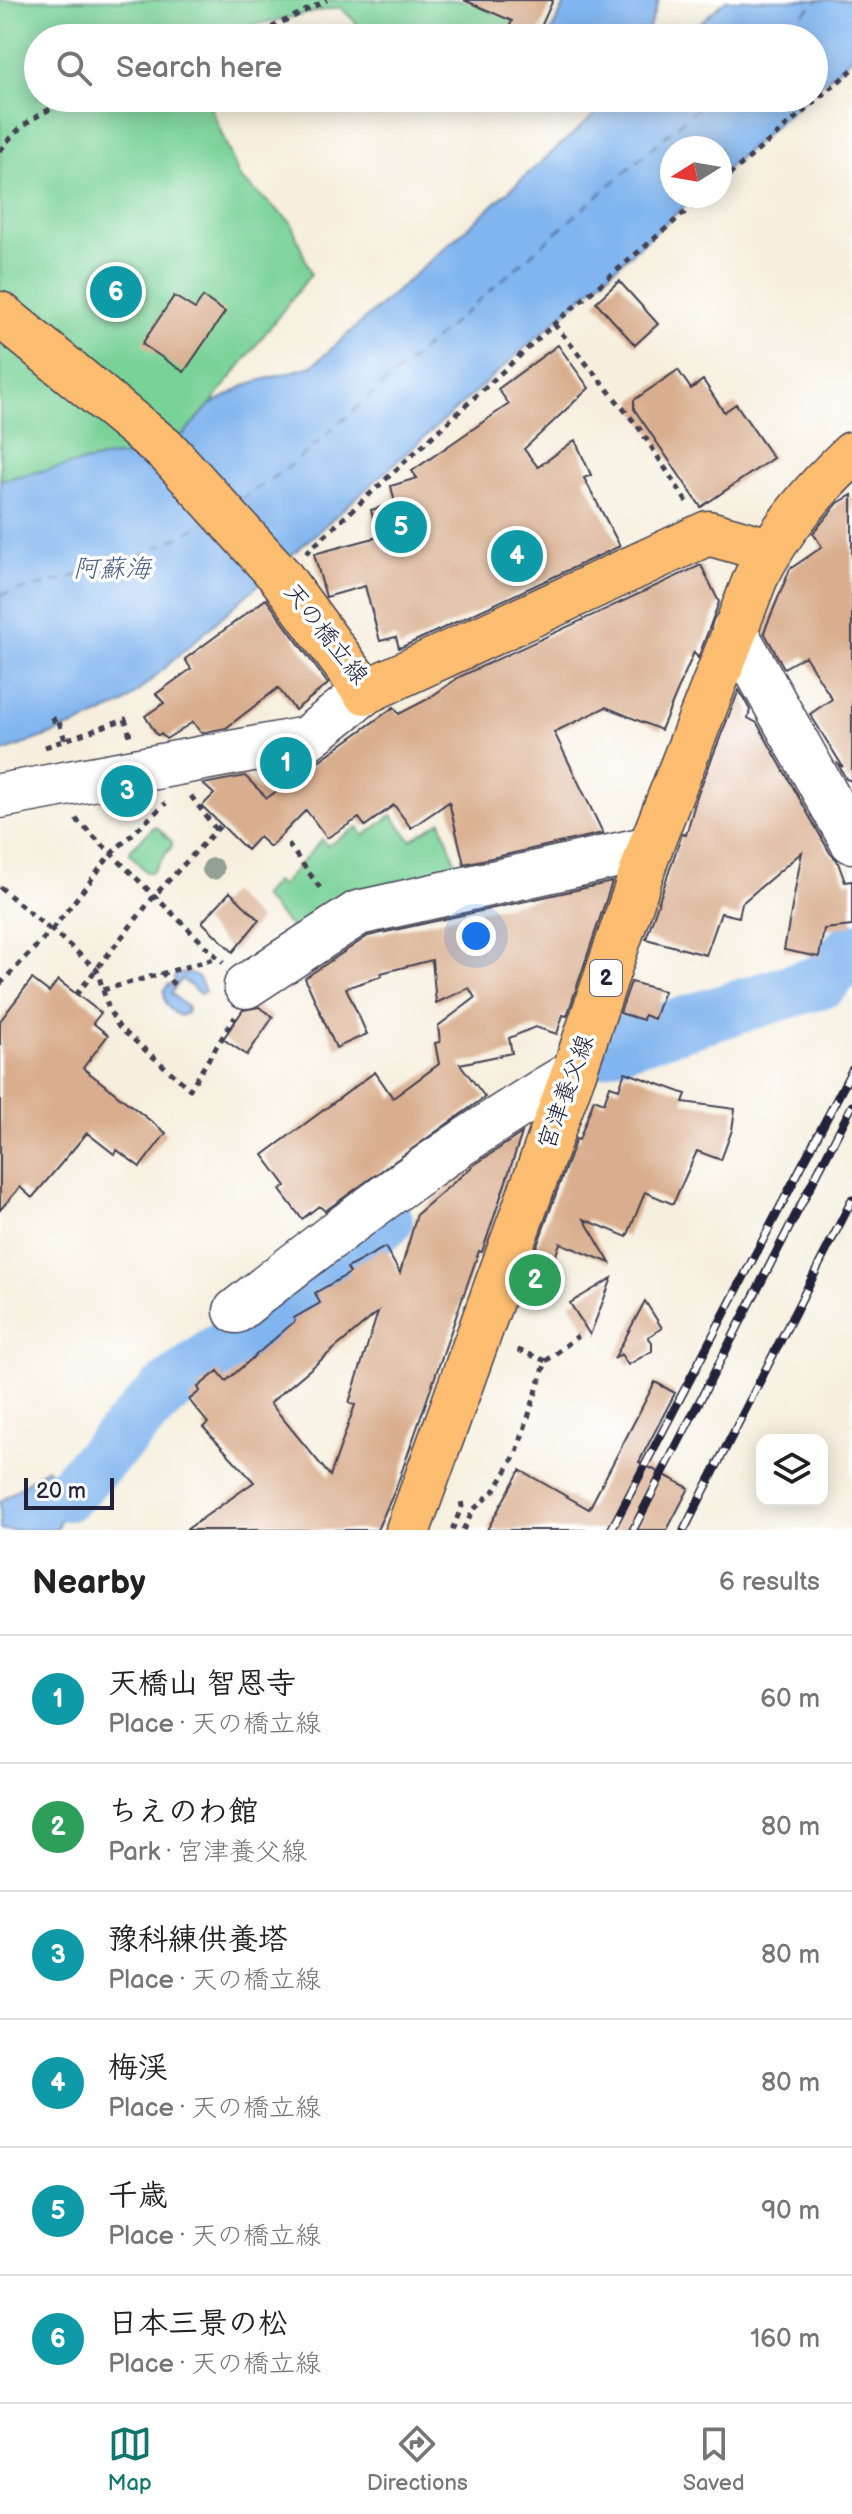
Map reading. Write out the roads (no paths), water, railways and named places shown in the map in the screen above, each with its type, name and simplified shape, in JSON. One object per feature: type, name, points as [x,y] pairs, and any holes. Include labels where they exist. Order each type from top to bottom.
[{"type":"main road","name":"天の橋立線","points":[[0,314],[168,452],[289,562],[365,692],[708,533],[769,550]]},
{"type":"main road","name":"宮津養父線","points":[[408,1530],[574,1072],[650,848],[734,630],[769,550],[811,493],[852,454]]},
{"type":"street","points":[[734,630],[852,841]]},
{"type":"street","points":[[0,796],[306,739],[365,692]]},
{"type":"street","points":[[232,972],[358,913],[650,848]]},
{"type":"street","points":[[236,1311],[288,1269],[481,1129],[574,1072]]},
{"type":"water","points":[[567,0],[659,0],[650,24],[555,24]]},
{"type":"water","points":[[726,0],[852,0],[852,57],[828,78],[828,24],[698,24]]},
{"type":"water","name":"阿蘇海","points":[[597,112],[790,112],[732,164],[732,136],[660,136],[660,208],[682,208],[124,704],[0,753],[0,480],[113,456],[162,458],[210,405],[248,384],[312,366]]},
{"type":"water","points":[[189,973],[199,978],[205,991],[200,994],[182,979],[171,993],[188,1008],[187,1013],[180,1016],[168,1006],[164,990],[169,984],[173,986],[176,983],[174,978],[178,974]]},
{"type":"water","points":[[47,1468],[67,1494],[57,1530],[0,1530],[0,1502]]},
{"type":"waterway","points":[[597,1050],[823,981],[852,949]]},
{"type":"waterway","points":[[67,1494],[163,1393],[281,1305],[386,1220]]},
{"type":"railway","points":[[611,1530],[852,1070]]},
{"type":"railway","points":[[633,1530],[852,1106]]},
{"type":"railway","points":[[684,1530],[852,1200]]},
{"type":"place","name":"日本三景の松","points":[[116,292]]},
{"type":"place","name":"千歳","points":[[401,527]]},
{"type":"place","name":"梅渓","points":[[517,556]]},
{"type":"place","name":"天橋山 智恩寺","points":[[286,763]]},
{"type":"place","name":"豫科練供養塔","points":[[127,791]]},
{"type":"place","name":"ちえのわ館","points":[[535,1280]]}]
